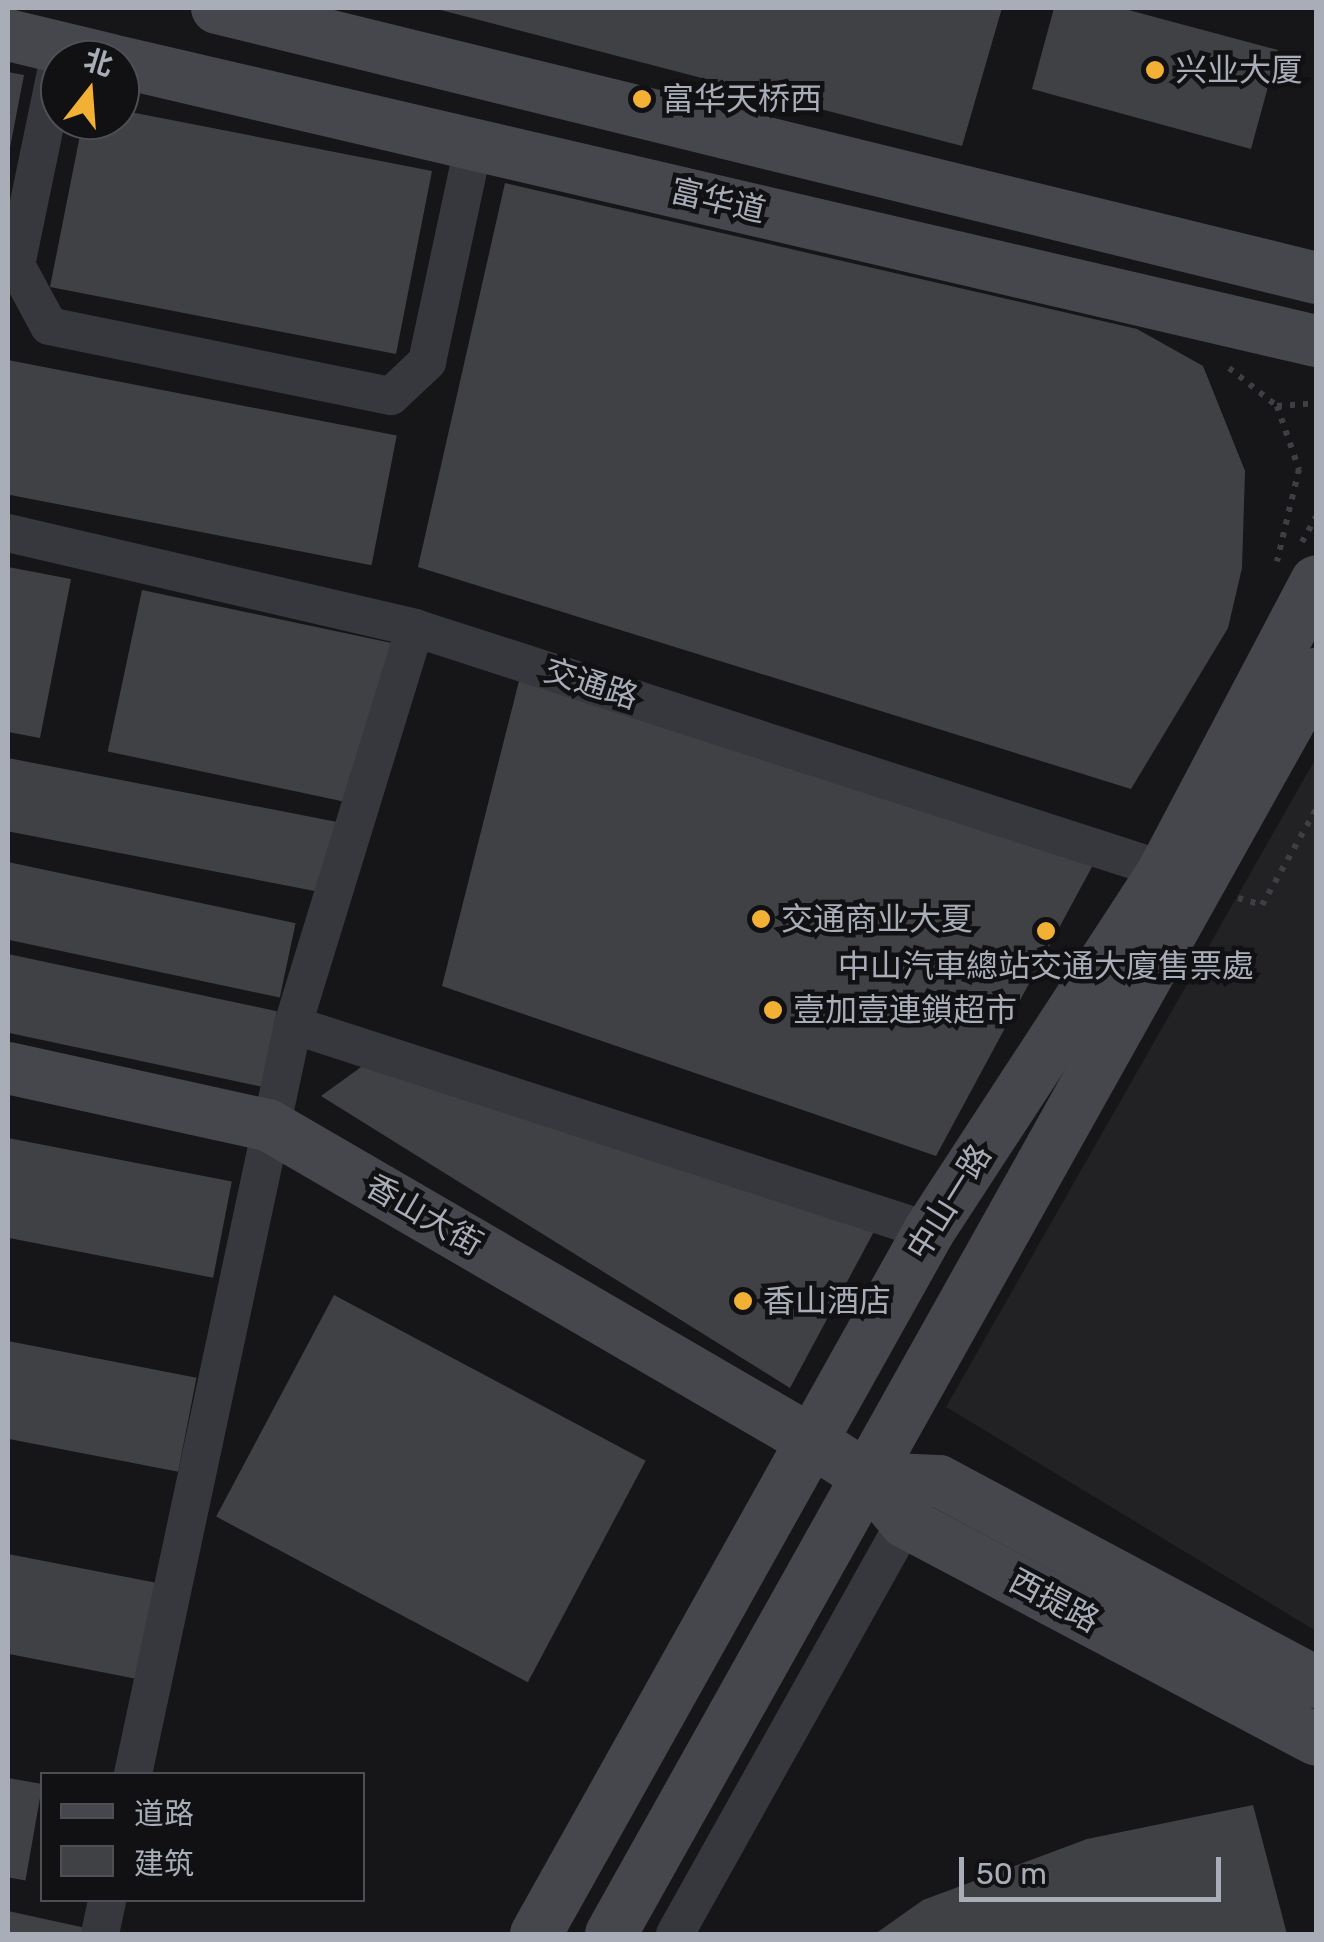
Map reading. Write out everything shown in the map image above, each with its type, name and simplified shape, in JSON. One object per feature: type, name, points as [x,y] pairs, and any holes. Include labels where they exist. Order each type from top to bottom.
[{"type":"main road","name":"富华道","points":[[217,8],[1316,278]]},
{"type":"main road","points":[[8,35],[40,43]]},
{"type":"main road","name":"富华道","points":[[140,67],[1316,340]]},
{"type":"main road","name":"中山一路","points":[[611,1934],[869,1478],[1179,878],[1296,573]]},
{"type":"main road","name":"中山一路","points":[[536,1934],[929,1232],[1179,878],[1316,674]]},
{"type":"main road","name":"香山大街","points":[[8,1068],[268,1125],[810,1440]]},
{"type":"main road","name":"西提路","points":[[810,1440],[869,1478],[905,1522],[1316,1740]]},
{"type":"main road","points":[[869,1478],[939,1482],[1316,1682]]},
{"type":"street","points":[[41,140],[16,264],[48,326],[391,396],[427,362],[474,143]]},
{"type":"street","name":"交通路","points":[[8,533],[414,628],[1179,878]]},
{"type":"street","points":[[133,1772],[292,1025],[414,628]]},
{"type":"street","points":[[292,1025],[929,1232]]},
{"type":"street","points":[[675,1934],[905,1522]]},
{"type":"street","points":[[100,1934],[108,1902]]},
{"type":"path","points":[[1212,361],[1240,373],[1277,406],[1299,469],[1296,573]]},
{"type":"path","points":[[1277,406],[1316,403]]},
{"type":"path","points":[[1179,878],[1262,905],[1316,809]]},
{"type":"shaded area","points":[[1316,758],[1316,1631],[946,1407]]},
{"type":"building","points":[[433,8],[1002,8],[962,146]]},
{"type":"building","name":"兴业大厦","points":[[1054,8],[1121,8],[1278,50],[1251,149],[1032,89]]},
{"type":"building","points":[[8,72],[24,75],[9,153],[8,153]]},
{"type":"building","points":[[140,114],[432,171],[396,354],[50,287],[79,140],[140,140]]},
{"type":"building","points":[[505,183],[1137,329],[1203,366],[1245,471],[1242,568],[1228,628],[1131,789],[418,567]]},
{"type":"building","points":[[8,360],[397,436],[372,565],[8,494]]},
{"type":"building","points":[[8,567],[71,579],[40,738],[8,732]]},
{"type":"building","points":[[142,590],[396,644],[362,805],[108,751]]},
{"type":"building","name":"交通商业大夏","points":[[520,677],[1100,852],[936,1156],[442,986]]},
{"type":"building","points":[[8,758],[360,827],[347,897],[8,831]]},
{"type":"building","points":[[8,862],[296,923],[280,997],[8,940]]},
{"type":"building","points":[[8,954],[277,1011],[261,1086],[8,1033]]},
{"type":"building","name":"香山酒店","points":[[397,1041],[884,1213],[790,1388],[321,1096]]},
{"type":"building","points":[[8,1138],[232,1182],[213,1278],[8,1238]]},
{"type":"building","points":[[334,1295],[646,1461],[528,1682],[216,1517]]},
{"type":"building","points":[[8,1341],[196,1378],[178,1472],[8,1439]]},
{"type":"building","points":[[8,1554],[161,1584],[142,1680],[8,1654]]},
{"type":"building","points":[[8,1778],[40,1784],[40,1798],[25,1881],[8,1878]]},
{"type":"building","points":[[1253,1805],[1287,1934],[875,1934],[923,1900],[1087,1839]]},
{"type":"building","points":[[8,1911],[86,1928],[85,1934],[8,1934]]},
{"type":"place","name":"兴业大厦","points":[[1155,70]]},
{"type":"place","name":"富华天桥西","points":[[642,99]]},
{"type":"place","name":"交通商业大夏","points":[[761,919]]},
{"type":"place","name":"中山汽車總站交通大廈售票處","points":[[1046,931]]},
{"type":"place","name":"壹加壹連鎖超市","points":[[773,1010]]},
{"type":"place","name":"香山酒店","points":[[743,1301]]}]
